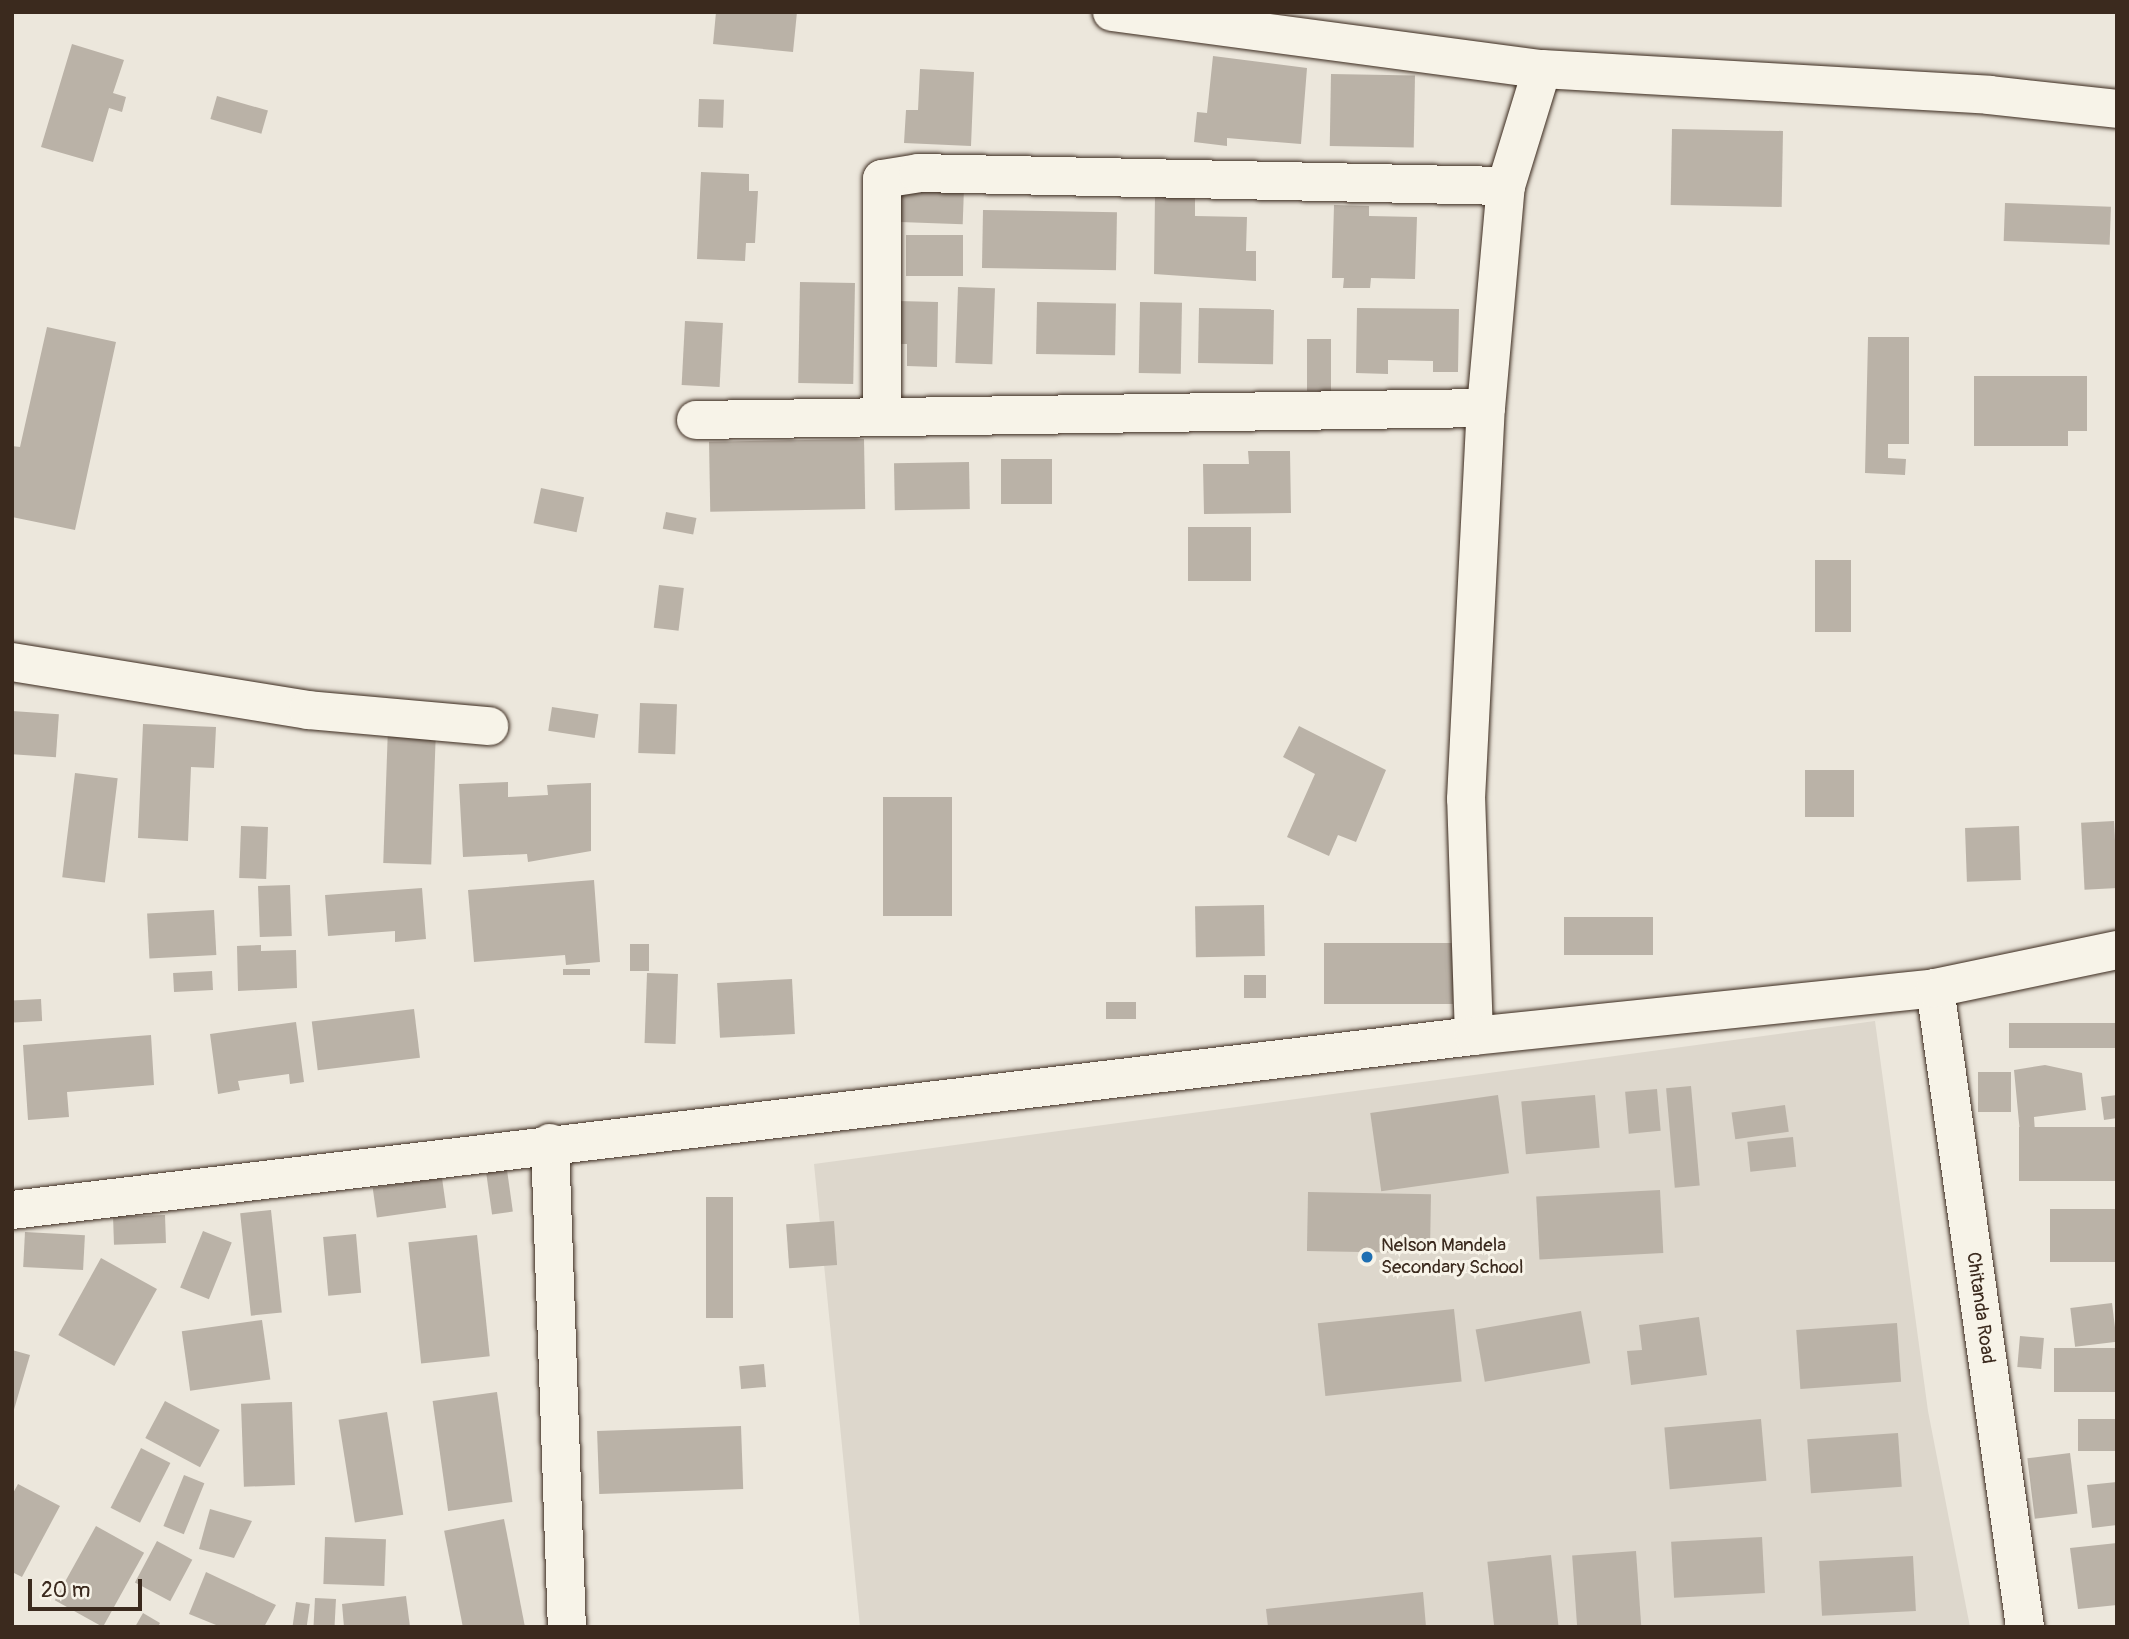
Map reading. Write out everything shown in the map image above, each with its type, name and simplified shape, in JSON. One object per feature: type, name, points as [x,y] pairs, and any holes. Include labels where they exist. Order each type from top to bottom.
[{"type":"street","points":[[1112,12],[1250,21],[1542,69],[1989,94],[2117,109]]},
{"type":"street","points":[[1474,1036],[1466,799],[1486,408],[1506,186],[1542,69]]},
{"type":"street","points":[[882,417],[882,179],[918,173],[1506,186]]},
{"type":"street","points":[[696,420],[1486,408]]},
{"type":"street","points":[[12,662],[308,710],[489,726]]},
{"type":"street","points":[[12,1210],[502,1154],[550,1143],[1474,1036],[1935,988],[2117,950]]},
{"type":"street","name":"Chitanda Road","points":[[1935,988],[2025,1627]]},
{"type":"street","points":[[550,1143],[567,1627]]},
{"type":"shaded area","name":"Nelson Mandela Secondary School","points":[[1875,1021],[1928,1411],[1970,1627],[860,1627],[814,1164]]},
{"type":"building","points":[[716,12],[797,12],[793,52],[713,44]]},
{"type":"building","points":[[72,44],[124,60],[113,93],[126,97],[122,112],[109,108],[93,162],[41,147]]},
{"type":"building","points":[[1213,56],[1307,68],[1301,144],[1227,138],[1227,146],[1194,142],[1197,112],[1207,113]]},
{"type":"building","points":[[920,69],[974,72],[971,146],[904,143],[906,110],[918,110]]},
{"type":"building","points":[[1331,74],[1415,75],[1414,147],[1330,146]]},
{"type":"building","points":[[217,96],[268,111],[261,134],[210,119]]},
{"type":"building","points":[[699,99],[724,100],[723,128],[698,127]]},
{"type":"building","points":[[1672,129],[1783,131],[1782,207],[1671,205]]},
{"type":"building","points":[[701,172],[749,174],[749,191],[758,191],[755,243],[746,243],[745,261],[697,259]]},
{"type":"building","points":[[901,186],[964,188],[963,224],[900,222]]},
{"type":"building","points":[[1155,194],[1195,195],[1195,216],[1247,217],[1246,251],[1256,251],[1256,281],[1154,274]]},
{"type":"building","points":[[2005,203],[2111,207],[2110,245],[2004,241]]},
{"type":"building","points":[[1334,205],[1369,206],[1369,216],[1417,217],[1415,279],[1371,278],[1370,288],[1343,288],[1344,278],[1332,278]]},
{"type":"building","points":[[983,210],[1117,212],[1116,270],[982,268]]},
{"type":"building","points":[[906,235],[963,235],[963,276],[906,276]]},
{"type":"building","points":[[800,282],[855,283],[853,384],[798,383]]},
{"type":"building","points":[[958,287],[995,288],[992,364],[955,363]]},
{"type":"building","points":[[898,301],[938,302],[937,367],[907,366],[907,344],[897,344]]},
{"type":"building","points":[[1037,302],[1116,303],[1115,355],[1036,354]]},
{"type":"building","points":[[1140,302],[1182,303],[1181,374],[1139,373]]},
{"type":"building","points":[[1199,308],[1274,309],[1273,364],[1198,363]]},
{"type":"building","points":[[1357,308],[1459,309],[1458,372],[1433,372],[1433,361],[1388,360],[1388,374],[1356,373]]},
{"type":"building","points":[[685,321],[723,323],[720,387],[682,385]]},
{"type":"building","points":[[47,327],[116,342],[75,530],[12,517],[12,446],[20,447]]},
{"type":"building","points":[[1868,337],[1909,337],[1909,444],[1888,444],[1888,458],[1906,459],[1905,475],[1865,473]]},
{"type":"building","points":[[1307,339],[1331,339],[1331,391],[1307,391]]},
{"type":"building","points":[[1974,376],[2087,376],[2087,431],[2068,431],[2068,446],[1974,446]]},
{"type":"building","points":[[864,439],[865,509],[710,512],[709,442]]},
{"type":"building","points":[[1248,451],[1290,451],[1291,513],[1204,514],[1203,464],[1249,464]]},
{"type":"building","points":[[1001,459],[1052,459],[1052,504],[1001,504]]},
{"type":"building","points":[[969,462],[970,509],[895,510],[894,463]]},
{"type":"building","points":[[541,488],[584,497],[577,532],[534,523]]},
{"type":"building","points":[[666,512],[696,518],[693,535],[663,529]]},
{"type":"building","points":[[1188,527],[1251,527],[1251,581],[1188,581]]},
{"type":"building","points":[[1815,560],[1851,560],[1851,632],[1815,632]]},
{"type":"building","points":[[659,585],[684,588],[679,631],[654,628]]},
{"type":"building","points":[[640,703],[677,704],[675,754],[638,753]]},
{"type":"building","points":[[552,707],[598,714],[595,738],[548,731]]},
{"type":"building","points":[[12,711],[59,714],[56,757],[12,754]]},
{"type":"building","points":[[143,724],[216,727],[214,768],[191,767],[188,841],[138,838]]},
{"type":"building","points":[[1299,726],[1386,770],[1356,842],[1338,835],[1329,856],[1287,837],[1315,774],[1283,757]]},
{"type":"building","points":[[388,727],[436,729],[431,865],[383,863]]},
{"type":"building","points":[[1805,770],[1854,770],[1854,817],[1805,817]]},
{"type":"building","points":[[75,773],[118,778],[105,882],[62,877]]},
{"type":"building","points":[[508,782],[508,797],[548,795],[547,785],[591,783],[591,851],[528,862],[527,854],[463,857],[459,784]]},
{"type":"building","points":[[883,797],[952,797],[952,916],[883,916]]},
{"type":"building","points":[[2114,821],[2117,888],[2085,890],[2081,823]]},
{"type":"building","points":[[241,826],[268,827],[266,879],[239,878]]},
{"type":"building","points":[[2019,826],[2021,880],[1967,882],[1965,828]]},
{"type":"building","points":[[594,880],[600,962],[566,965],[565,955],[474,962],[468,890]]},
{"type":"building","points":[[290,885],[292,936],[260,937],[258,886]]},
{"type":"building","points":[[422,888],[426,939],[395,942],[395,931],[328,936],[325,895]]},
{"type":"building","points":[[1264,905],[1265,956],[1196,957],[1195,906]]},
{"type":"building","points":[[214,910],[216,955],[149,958],[147,914]]},
{"type":"building","points":[[1564,917],[1653,917],[1653,955],[1564,955]]},
{"type":"building","points":[[1324,943],[1453,943],[1453,1004],[1324,1004]]},
{"type":"building","points":[[630,944],[649,944],[649,971],[630,971]]},
{"type":"building","points":[[261,945],[261,951],[296,950],[297,988],[238,991],[237,946]]},
{"type":"building","points":[[563,969],[590,969],[590,975],[563,975]]},
{"type":"building","points":[[212,971],[213,990],[174,992],[173,973]]},
{"type":"building","points":[[647,973],[678,974],[676,1044],[645,1043]]},
{"type":"building","points":[[1244,975],[1266,975],[1266,998],[1244,998]]},
{"type":"building","points":[[792,979],[795,1034],[720,1038],[717,983]]},
{"type":"building","points":[[41,999],[42,1021],[13,1022],[12,1001]]},
{"type":"building","points":[[1106,1002],[1136,1002],[1136,1019],[1106,1019]]},
{"type":"building","points":[[414,1009],[420,1058],[318,1070],[312,1022]]},
{"type":"building","points":[[296,1022],[304,1082],[290,1084],[289,1074],[238,1081],[240,1090],[218,1094],[210,1034]]},
{"type":"building","points":[[2009,1023],[2117,1023],[2117,1048],[2009,1048]]},
{"type":"building","points":[[151,1035],[154,1085],[67,1092],[69,1117],[28,1120],[23,1045]]},
{"type":"building","points":[[2045,1065],[2082,1073],[2086,1110],[2034,1117],[2035,1132],[2020,1133],[2014,1070]]},
{"type":"building","points":[[1978,1072],[2011,1072],[2011,1112],[1978,1112]]},
{"type":"building","points":[[1691,1086],[1700,1186],[1675,1188],[1666,1088]]},
{"type":"building","points":[[1657,1089],[1661,1131],[1629,1134],[1625,1092]]},
{"type":"building","points":[[1498,1095],[1509,1173],[1381,1191],[1370,1113]]},
{"type":"building","points":[[1595,1095],[1600,1148],[1526,1154],[1521,1101]]},
{"type":"building","points":[[2117,1095],[2117,1118],[2104,1120],[2101,1097]]},
{"type":"building","points":[[1785,1105],[1789,1132],[1735,1139],[1732,1113]]},
{"type":"building","points":[[2019,1127],[2117,1127],[2117,1181],[2019,1181]]},
{"type":"building","points":[[1793,1137],[1796,1167],[1750,1172],[1747,1142]]},
{"type":"building","points":[[507,1170],[513,1212],[492,1215],[486,1173]]},
{"type":"building","points":[[442,1178],[446,1208],[377,1217],[373,1188]]},
{"type":"building","points":[[1660,1190],[1663,1253],[1539,1259],[1536,1196]]},
{"type":"building","points":[[1308,1192],[1431,1194],[1430,1253],[1307,1251]]},
{"type":"building","points":[[706,1197],[733,1197],[733,1318],[706,1318]]},
{"type":"building","points":[[2050,1209],[2117,1209],[2117,1262],[2050,1262]]},
{"type":"building","points":[[271,1210],[282,1312],[251,1316],[240,1213]]},
{"type":"building","points":[[165,1215],[166,1243],[114,1245],[113,1217]]},
{"type":"building","points":[[834,1221],[837,1265],[789,1268],[786,1224]]},
{"type":"building","points":[[203,1231],[232,1243],[209,1299],[180,1288]]},
{"type":"building","points":[[25,1232],[85,1235],[83,1270],[23,1267]]},
{"type":"building","points":[[356,1234],[361,1293],[328,1296],[323,1237]]},
{"type":"building","points":[[477,1235],[490,1356],[421,1364],[408,1242]]},
{"type":"building","points":[[101,1258],[157,1289],[114,1366],[58,1335]]},
{"type":"building","points":[[2112,1303],[2117,1342],[2075,1347],[2070,1308]]},
{"type":"building","points":[[1454,1309],[1462,1382],[1325,1396],[1318,1323]]},
{"type":"building","points":[[1581,1311],[1590,1363],[1485,1382],[1476,1330]]},
{"type":"building","points":[[1699,1317],[1707,1375],[1631,1385],[1627,1351],[1642,1350],[1639,1325]]},
{"type":"building","points":[[262,1320],[270,1379],[190,1391],[182,1331]]},
{"type":"building","points":[[1897,1323],[1901,1382],[1800,1389],[1796,1330]]},
{"type":"building","points":[[2020,1336],[2044,1338],[2041,1369],[2017,1367]]},
{"type":"building","points":[[2054,1348],[2117,1348],[2117,1392],[2054,1392]]},
{"type":"building","points":[[12,1350],[30,1355],[13,1413],[12,1412]]},
{"type":"building","points":[[764,1364],[766,1387],[741,1389],[739,1366]]},
{"type":"building","points":[[497,1392],[512,1502],[448,1511],[433,1401]]},
{"type":"building","points":[[165,1401],[220,1430],[200,1467],[145,1438]]},
{"type":"building","points":[[292,1402],[295,1485],[244,1487],[241,1404]]},
{"type":"building","points":[[387,1412],[403,1515],[355,1522],[339,1420]]},
{"type":"building","points":[[1761,1419],[1766,1481],[1670,1489],[1664,1427]]},
{"type":"building","points":[[2078,1419],[2117,1419],[2117,1451],[2078,1451]]},
{"type":"building","points":[[741,1426],[743,1489],[599,1494],[597,1431]]},
{"type":"building","points":[[1898,1433],[1902,1487],[1811,1493],[1807,1439]]},
{"type":"building","points":[[141,1448],[170,1463],[140,1523],[111,1508]]},
{"type":"building","points":[[2070,1453],[2077,1514],[2035,1519],[2027,1458]]},
{"type":"building","points":[[184,1475],[204,1483],[184,1534],[163,1526]]},
{"type":"building","points":[[2117,1482],[2117,1525],[2092,1528],[2087,1485]]},
{"type":"building","points":[[18,1484],[60,1506],[22,1577],[12,1572],[12,1495]]},
{"type":"building","points":[[210,1509],[252,1521],[234,1558],[199,1549]]},
{"type":"building","points":[[504,1519],[525,1627],[463,1627],[444,1531]]},
{"type":"building","points":[[96,1526],[144,1553],[103,1627],[55,1600]]},
{"type":"building","points":[[325,1537],[386,1539],[384,1586],[323,1584]]},
{"type":"building","points":[[1762,1537],[1765,1593],[1674,1598],[1671,1542]]},
{"type":"building","points":[[157,1541],[192,1560],[170,1601],[135,1582]]},
{"type":"building","points":[[2117,1543],[2117,1605],[2078,1609],[2070,1548]]},
{"type":"building","points":[[1636,1551],[1641,1626],[1577,1627],[1572,1555]]},
{"type":"building","points":[[1551,1555],[1559,1627],[1494,1627],[1487,1562]]},
{"type":"building","points":[[1913,1556],[1916,1611],[1822,1616],[1819,1561]]},
{"type":"building","points":[[206,1572],[276,1605],[264,1627],[221,1627],[189,1614]]},
{"type":"building","points":[[1423,1592],[1426,1627],[1268,1627],[1266,1609]]},
{"type":"building","points":[[406,1596],[410,1627],[344,1627],[342,1604]]},
{"type":"building","points":[[315,1598],[336,1599],[335,1627],[313,1627]]},
{"type":"building","points":[[296,1602],[310,1604],[307,1627],[293,1627]]},
{"type":"building","points":[[143,1613],[160,1623],[158,1627],[135,1627]]},
{"type":"place","name":"Nelson Mandela Secondary School","points":[[1367,1257]]}]
